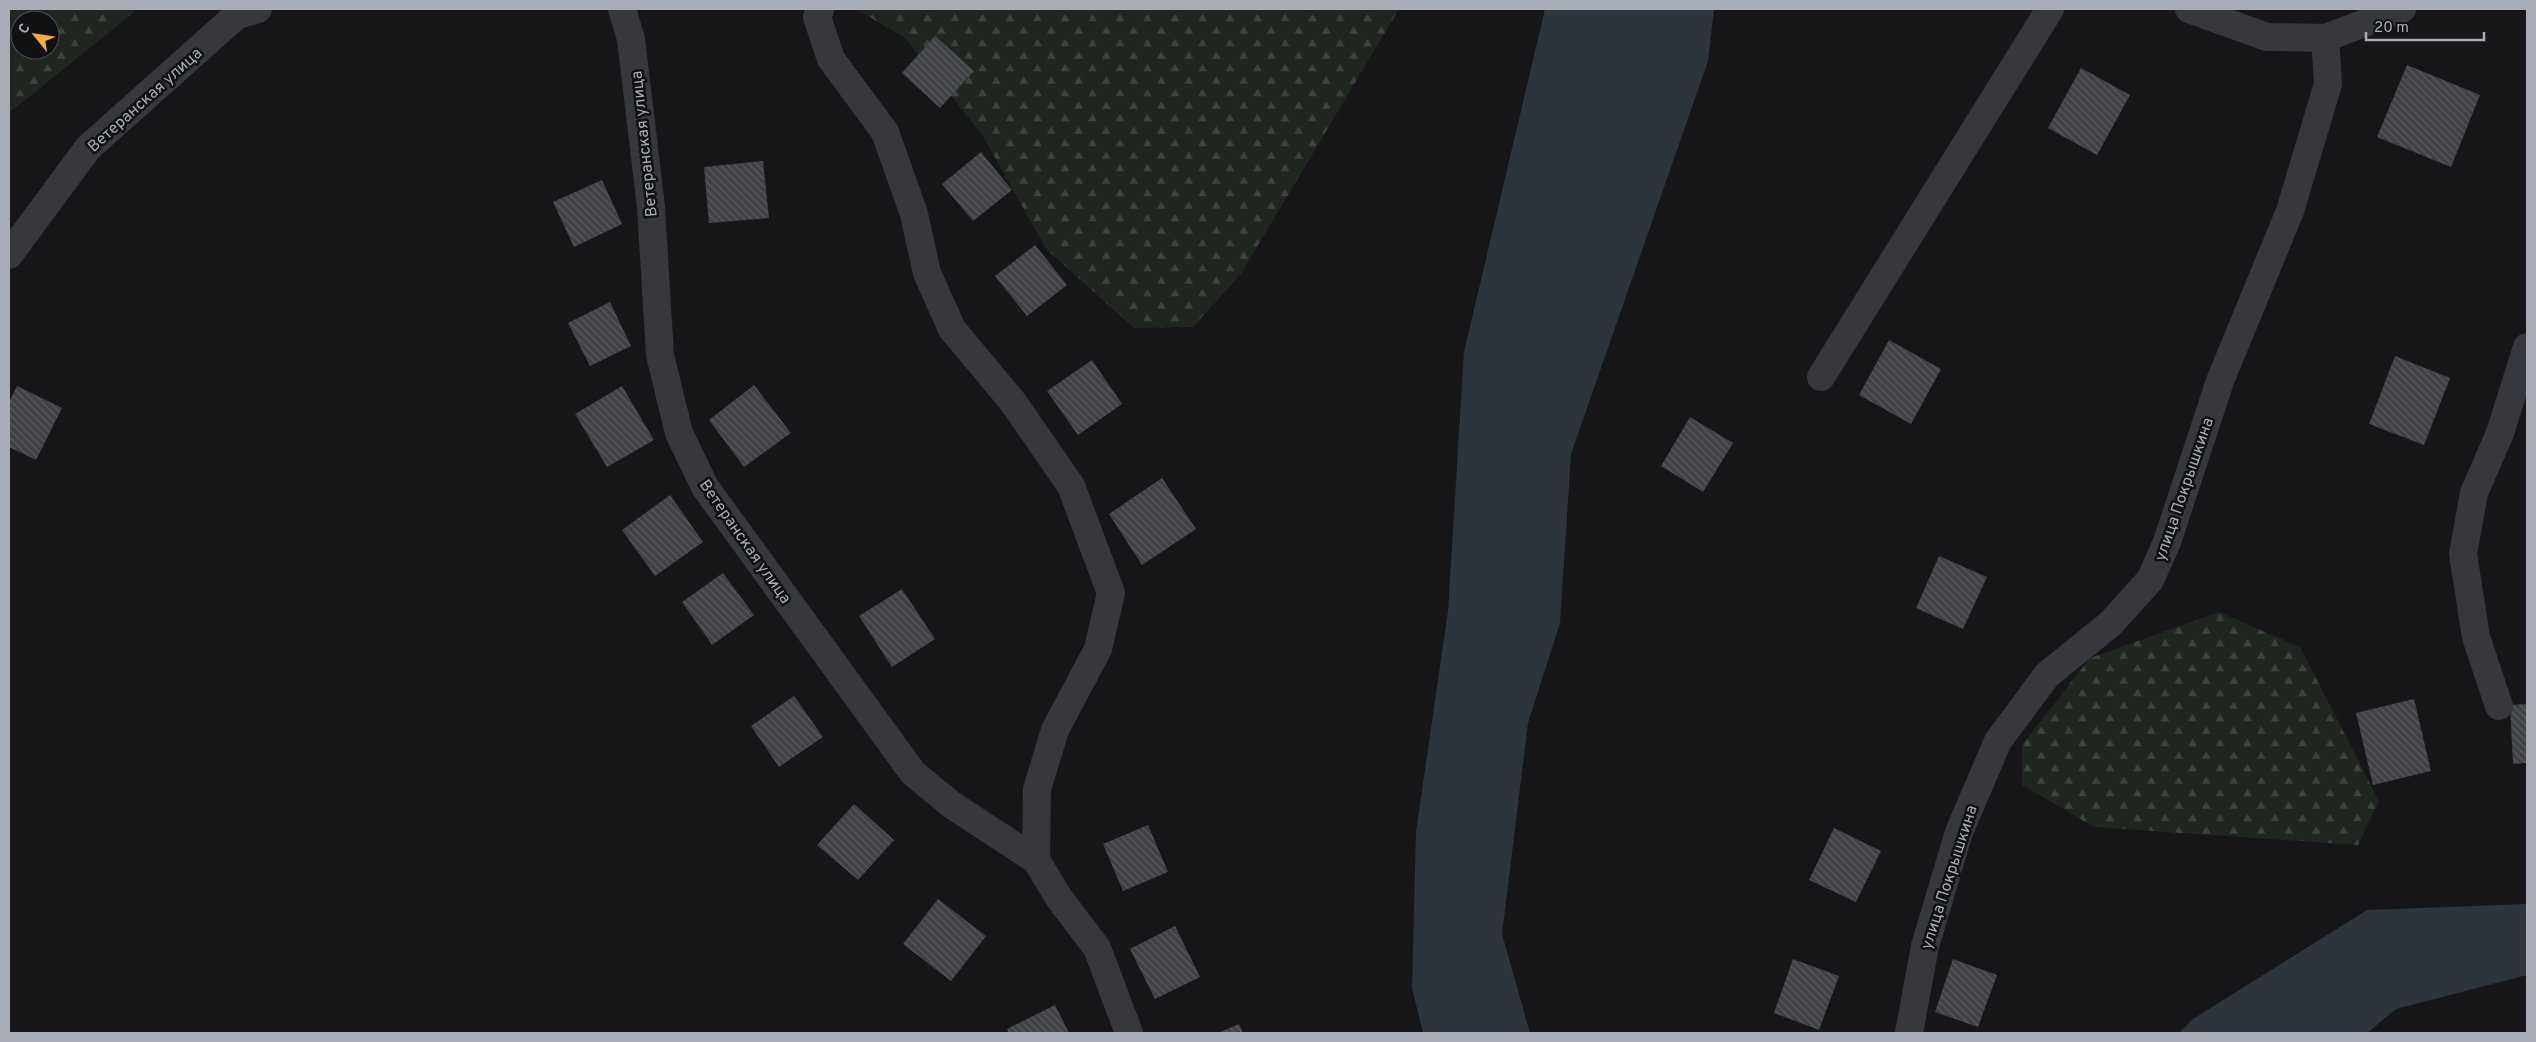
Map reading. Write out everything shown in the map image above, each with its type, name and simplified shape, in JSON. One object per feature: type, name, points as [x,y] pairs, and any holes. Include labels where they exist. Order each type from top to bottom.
[{"type":"street","name":"Ветеранская улица","points":[[9,255],[88,148],[237,15],[258,9]]},
{"type":"street","name":"Ветеранская улица","points":[[622,9],[631,39],[651,207],[660,355],[679,433],[705,487],[914,773],[952,805],[1036,860],[1059,898],[1097,948],[1129,1033]]},
{"type":"street","points":[[820,9],[817,17],[831,59],[885,132],[914,214],[927,273],[952,329],[1013,402],[1071,486],[1111,593],[1098,650],[1055,730],[1036,789],[1036,860]]},
{"type":"street","points":[[1821,377],[2050,9]]},
{"type":"street","points":[[2189,9],[2266,37],[2325,38],[2402,9]]},
{"type":"street","name":"улица Покрышкина","points":[[1909,1033],[1925,946],[1959,832],[1998,741],[2047,674],[2110,624],[2150,580],[2167,542],[2220,382],[2290,211],[2328,84],[2325,38]]},
{"type":"street","points":[[2499,706],[2476,637],[2463,554],[2474,493],[2500,433],[2527,347]]},
{"type":"green space","points":[[9,9],[138,9],[9,113]]},
{"type":"green space","points":[[856,9],[1399,9],[1241,274],[1193,327],[1134,328],[1046,249],[983,136],[905,38]]},
{"type":"green space","points":[[2219,612],[2300,647],[2379,801],[2358,845],[2094,827],[2022,785],[2022,745],[2090,658]]},
{"type":"shaded area","points":[[1545,9],[1714,9],[1708,61],[1571,454],[1560,623],[1528,723],[1502,934],[1530,1033],[1423,1033],[1412,988],[1416,832],[1448,611],[1464,352]]},
{"type":"shaded area","points":[[2527,904],[2527,975],[2396,1009],[2367,1033],[2179,1033],[2193,1019],[2367,910]]},
{"type":"building","points":[[935,36],[974,71],[940,108],[902,73]]},
{"type":"building","points":[[2407,65],[2480,95],[2451,167],[2377,137]]},
{"type":"building","points":[[2081,68],[2130,95],[2097,155],[2048,128]]},
{"type":"building","points":[[981,152],[1012,190],[973,221],[942,184]]},
{"type":"building","points":[[763,161],[769,218],[709,223],[704,167]]},
{"type":"building","points":[[602,180],[622,224],[574,247],[553,202]]},
{"type":"building","points":[[1035,245],[1067,285],[1027,316],[995,276]]},
{"type":"building","points":[[610,302],[631,346],[590,366],[568,323]]},
{"type":"building","points":[[1889,340],[1941,369],[1911,424],[1859,395]]},
{"type":"building","points":[[2395,356],[2450,378],[2424,445],[2369,424]]},
{"type":"building","points":[[1092,360],[1122,404],[1078,435],[1047,391]]},
{"type":"building","points":[[754,385],[791,433],[744,467],[709,420]]},
{"type":"building","points":[[17,386],[62,408],[36,460],[9,447],[9,402]]},
{"type":"building","points":[[622,386],[654,440],[607,467],[575,414]]},
{"type":"building","points":[[1690,417],[1733,443],[1703,492],[1661,466]]},
{"type":"building","points":[[1162,478],[1196,529],[1142,565],[1109,514]]},
{"type":"building","points":[[670,495],[703,542],[655,576],[622,530]]},
{"type":"building","points":[[1939,556],[1987,577],[1963,629],[1916,608]]},
{"type":"building","points":[[723,573],[754,615],[712,645],[682,602]]},
{"type":"building","points":[[902,589],[935,639],[892,667],[859,616]]},
{"type":"building","points":[[794,696],[823,737],[779,767],[751,726]]},
{"type":"building","points":[[2414,699],[2431,771],[2373,785],[2356,713]]},
{"type":"building","points":[[2527,704],[2527,763],[2513,764],[2510,705]]},
{"type":"building","points":[[854,804],[894,840],[858,880],[817,845]]},
{"type":"building","points":[[1148,825],[1168,872],[1123,891],[1103,844]]},
{"type":"building","points":[[1834,828],[1881,851],[1856,902],[1809,880]]},
{"type":"building","points":[[938,899],[986,936],[951,981],[903,944]]},
{"type":"building","points":[[1175,926],[1200,977],[1155,999],[1130,949]]},
{"type":"building","points":[[1793,959],[1839,976],[1819,1030],[1774,1013]]},
{"type":"building","points":[[1953,959],[1997,975],[1978,1027],[1935,1012]]},
{"type":"building","points":[[1055,1005],[1069,1033],[1009,1033],[1007,1029]]},
{"type":"building","points":[[1239,1024],[1243,1033],[1218,1033]]}]
